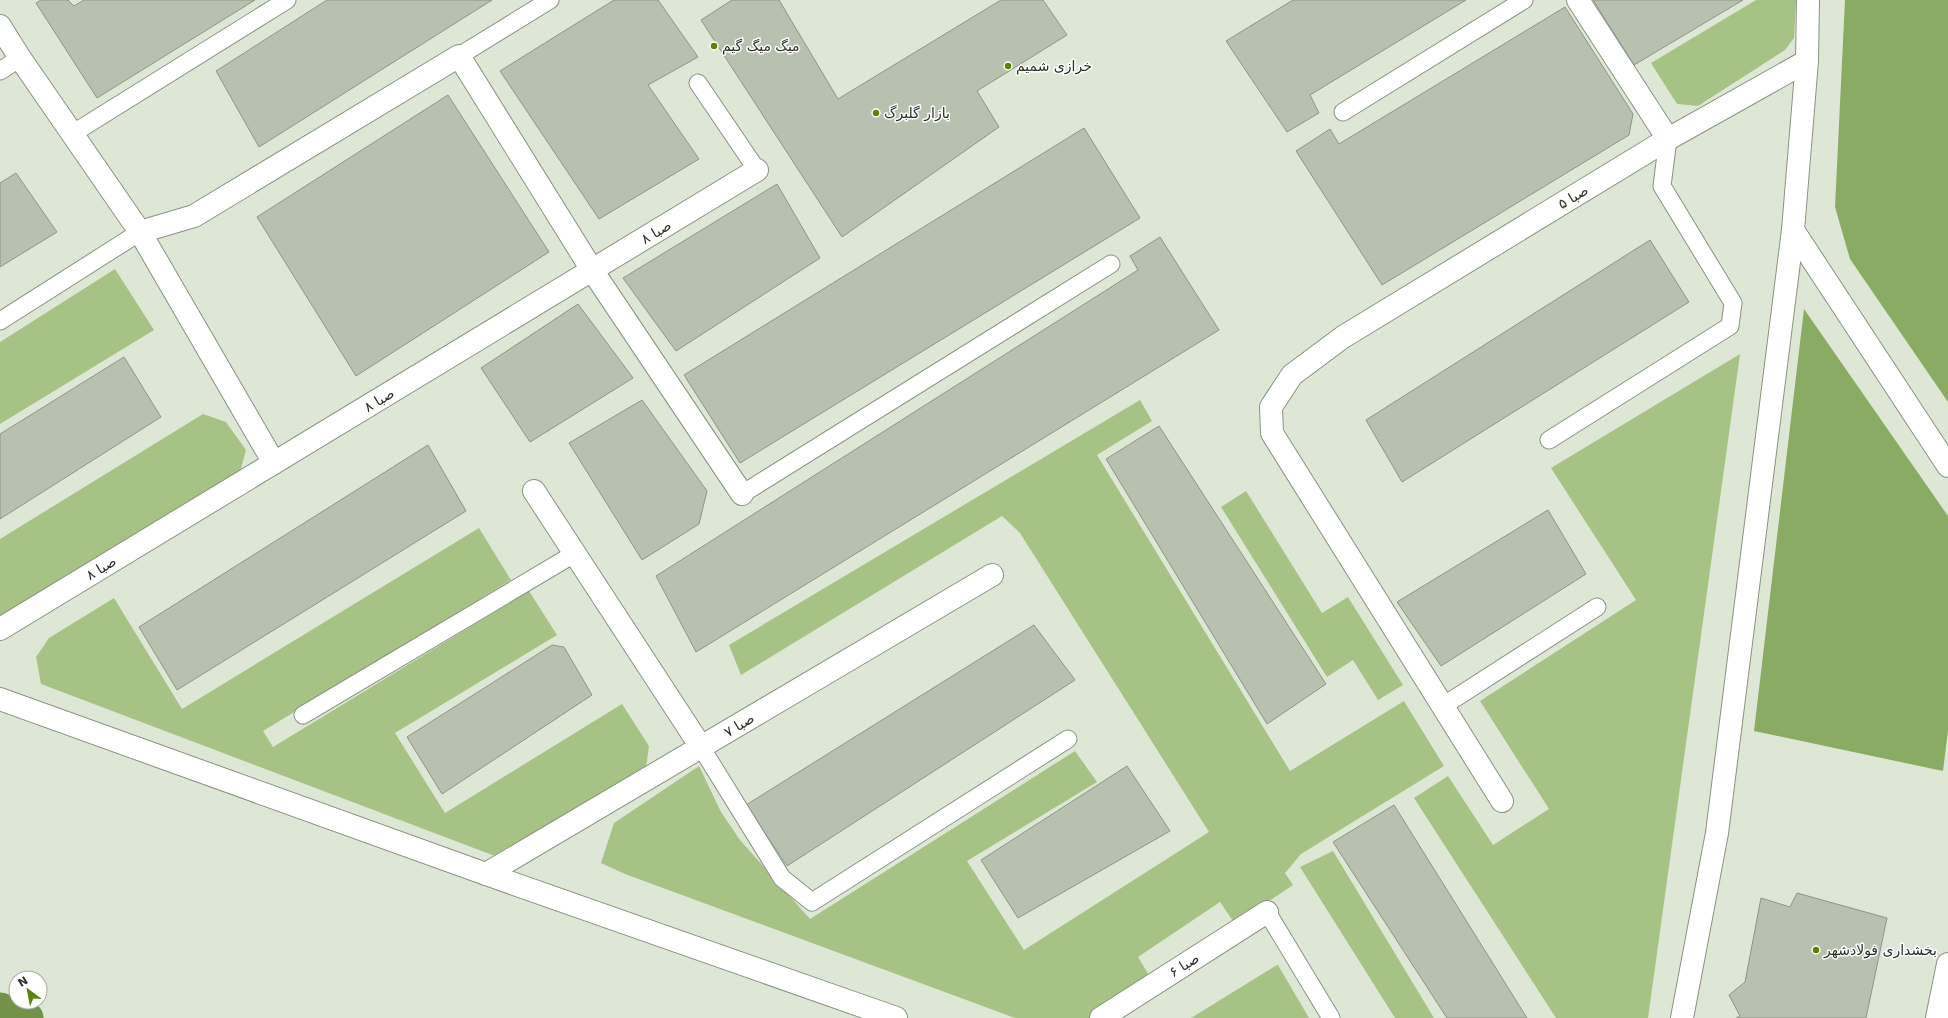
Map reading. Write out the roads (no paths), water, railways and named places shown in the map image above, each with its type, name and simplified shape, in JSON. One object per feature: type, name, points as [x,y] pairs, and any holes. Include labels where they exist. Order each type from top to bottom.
[{"type":"street","points":[[1578,0],[1668,139]]},
{"type":"street","points":[[1682,1018],[1717,833],[1793,230],[1807,62],[1808,0]]},
{"type":"street","points":[[0,26],[20,58],[140,232],[274,463]]},
{"type":"street","points":[[140,232],[194,216],[458,56],[592,270],[742,494]]},
{"type":"street","name":"صبا ۵","points":[[1502,801],[1272,433],[1271,407],[1292,375],[1343,337],[1668,139],[1807,62]]},
{"type":"street","name":"صبا ۸","points":[[0,629],[757,170]]},
{"type":"street","points":[[1793,230],[1948,466]]},
{"type":"street","points":[[534,490],[574,554],[701,747]]},
{"type":"street","name":"صبا ۷","points":[[486,874],[992,575]]},
{"type":"street","points":[[0,699],[486,874],[896,1018]]},
{"type":"street","name":"صبا ۶","points":[[1101,1018],[1267,912]]},
{"type":"street","points":[[1937,1018],[1948,964]]},
{"type":"lane","points":[[72,134],[287,0]]},
{"type":"lane","points":[[458,56],[550,0]]},
{"type":"lane","points":[[1343,112],[1524,0]]},
{"type":"lane","points":[[0,70],[20,58]]},
{"type":"lane","points":[[698,83],[757,170]]},
{"type":"lane","points":[[1549,440],[1730,326],[1733,303],[1662,186],[1668,139]]},
{"type":"lane","points":[[0,321],[140,232]]},
{"type":"lane","points":[[742,494],[1111,264]]},
{"type":"lane","points":[[303,715],[574,554]]},
{"type":"lane","points":[[1443,706],[1597,607]]},
{"type":"lane","points":[[701,747],[782,878],[812,902],[1068,739]]},
{"type":"lane","points":[[1267,912],[1331,1018]]},
{"type":"waterway","points":[[0,1009],[27,1018]]},
{"type":"place","name":"میگ میگ گیم","points":[[714,46]]},
{"type":"place","name":"خرازی شمیم","points":[[1008,66]]},
{"type":"place","name":"بازار گلبرگ","points":[[876,113]]},
{"type":"place","name":"بخشداری فولادشهر","points":[[1816,950]]}]
